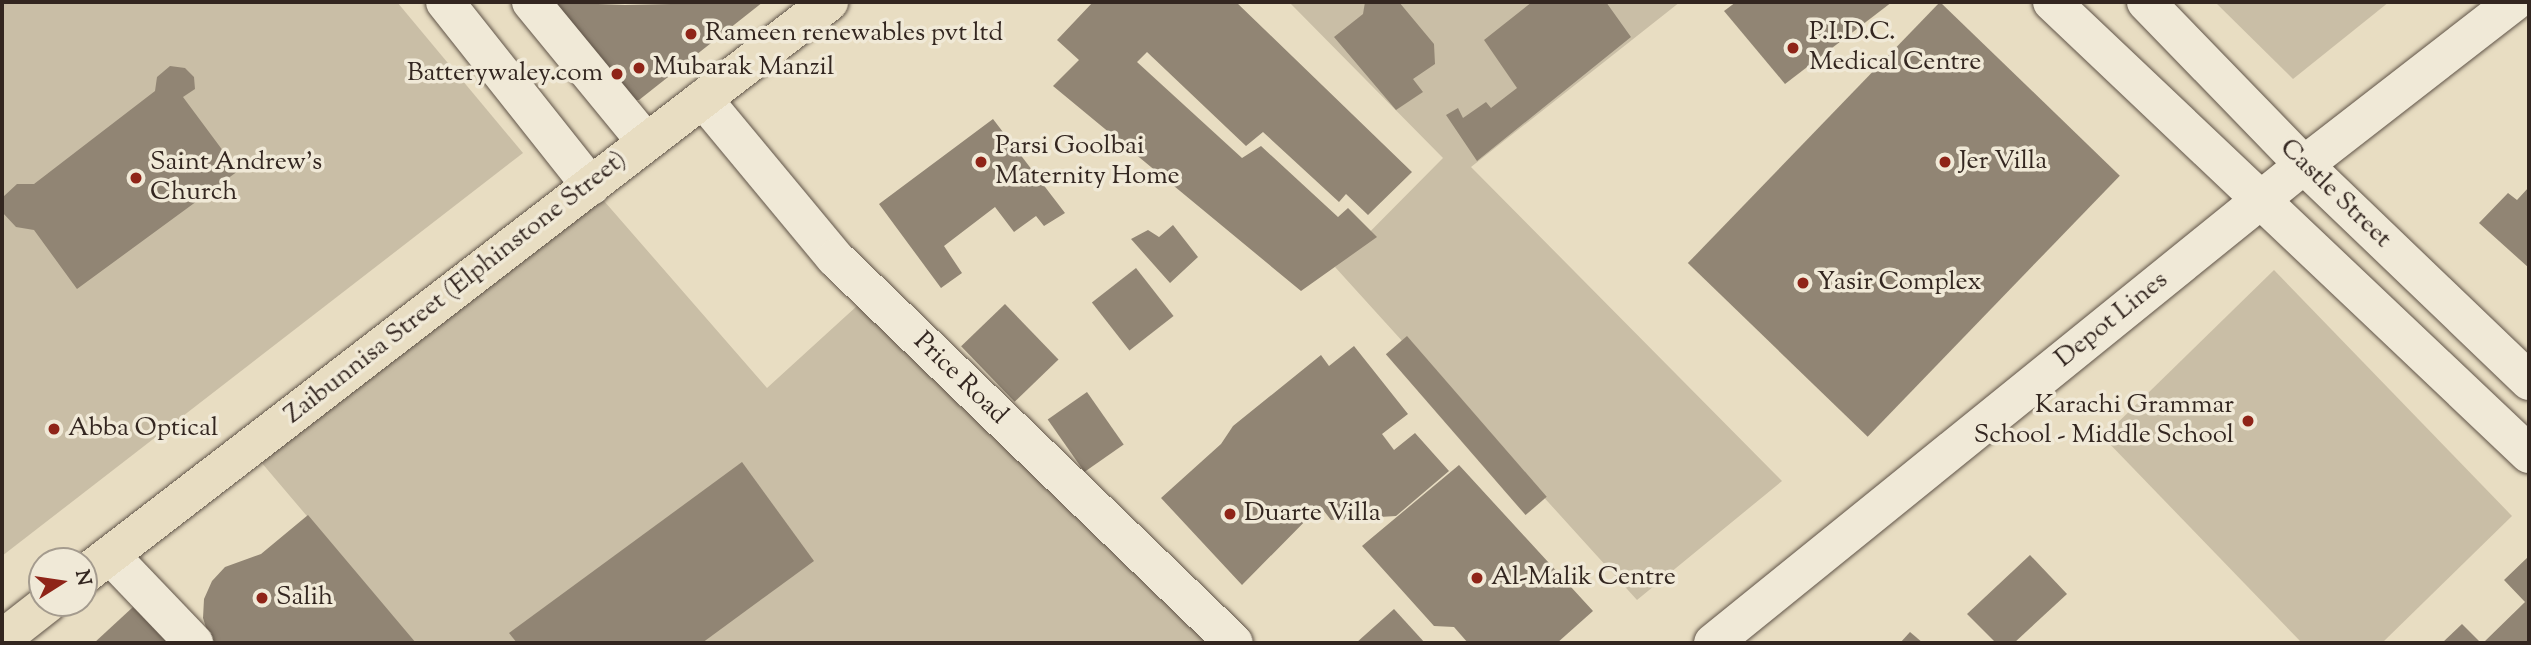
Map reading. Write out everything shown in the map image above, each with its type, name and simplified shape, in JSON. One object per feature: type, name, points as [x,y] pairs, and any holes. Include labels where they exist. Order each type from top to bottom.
[{"type":"main road","name":"Zaibunnisa Street (Elphinstone Street)","points":[[98,564],[829,2]]},
{"type":"main road","points":[[2,639],[30,617]]},
{"type":"street","points":[[445,2],[591,186]]},
{"type":"street","points":[[531,2],[645,141]]},
{"type":"street","points":[[2052,2],[2529,454]]},
{"type":"street","name":"Castle Street","points":[[2146,2],[2304,165],[2529,382]]},
{"type":"street","name":"Depot Lines","points":[[1713,643],[2260,200],[2514,2]]},
{"type":"street","name":"Price Road","points":[[703,99],[835,258],[1234,643]]},
{"type":"street","points":[[98,566],[194,643]]},
{"type":"shaded area","name":"Saint Andrew's Church","points":[[2,2],[397,2],[523,153],[2,556]]},
{"type":"shaded area","points":[[1289,2],[1680,2],[1471,167],[1782,481],[1637,600],[1335,267],[1443,158]]},
{"type":"shaded area","points":[[2215,2],[2389,2],[2293,79]]},
{"type":"shaded area","points":[[591,186],[767,388],[869,295],[1233,643],[415,643],[249,448]]},
{"type":"shaded area","points":[[2274,270],[2512,516],[2382,643],[2302,643],[2103,437]]},
{"type":"building","name":"Mubarak Manzil","points":[[543,2],[625,5],[763,2],[639,100],[625,100]]},
{"type":"building","points":[[1093,2],[1236,2],[1412,172],[1368,215],[1346,194],[1339,202],[1263,132],[1246,146],[1147,52],[1137,62],[1242,158],[1261,146],[1338,217],[1348,208],[1377,237],[1301,291],[1053,86],[1079,60],[1057,40]]},
{"type":"building","points":[[1365,2],[1399,2],[1434,44],[1435,64],[1413,79],[1423,92],[1396,110],[1334,37],[1363,14]]},
{"type":"building","points":[[1532,2],[1606,2],[1631,37],[1477,161],[1446,115],[1458,108],[1463,118],[1486,102],[1491,108],[1517,88],[1484,40]]},
{"type":"building","name":"P.I.D.C. Medical Centre","points":[[1736,2],[1892,2],[1785,84],[1724,11]]},
{"type":"building","points":[[1940,2],[2120,176],[1868,437],[1688,263]]},
{"type":"building","name":"Saint Andrew's Church","points":[[170,66],[185,68],[194,77],[195,89],[183,97],[238,171],[77,289],[34,230],[16,227],[2,212],[3,197],[17,184],[34,184],[155,91],[157,77]]},
{"type":"building","name":"Parsi Goolbai Maternity Home","points":[[993,119],[1065,213],[1044,226],[1036,216],[1014,232],[995,207],[944,246],[962,273],[941,288],[879,204]]},
{"type":"building","points":[[2529,187],[2529,268],[2479,223],[2508,193],[2517,200]]},
{"type":"building","points":[[1173,225],[1198,257],[1170,283],[1131,239],[1148,230],[1159,237]]},
{"type":"building","points":[[1136,268],[1174,316],[1129,351],[1092,302]]},
{"type":"building","points":[[1005,304],[1058,359],[1015,402],[961,346]]},
{"type":"building","points":[[1407,336],[1547,497],[1526,515],[1386,354]]},
{"type":"building","points":[[1354,346],[1408,414],[1382,434],[1394,450],[1415,433],[1449,471],[1396,516],[1331,520],[1320,506],[1242,585],[1161,498],[1221,444],[1233,426],[1321,355],[1329,366]]},
{"type":"building","points":[[1087,392],[1124,444],[1084,472],[1048,420]]},
{"type":"building","points":[[742,462],[814,561],[702,643],[517,643],[509,633]]},
{"type":"building","name":"Al-Malik Centre","points":[[1459,465],[1593,611],[1557,643],[1468,643],[1454,627],[1434,626],[1362,546]]},
{"type":"building","points":[[308,515],[416,643],[211,643],[203,618],[204,599],[212,581],[225,567],[261,554]]},
{"type":"building","points":[[2030,555],[2067,594],[2014,643],[1996,643],[1967,614]]},
{"type":"building","points":[[2529,556],[2529,643],[2483,643],[2525,602],[2504,580]]},
{"type":"building","points":[[133,607],[168,643],[94,643]]},
{"type":"building","points":[[1394,609],[1425,643],[1356,643]]},
{"type":"building","points":[[2462,624],[2481,643],[2442,643]]},
{"type":"building","points":[[1910,632],[1923,643],[1900,643]]},
{"type":"place","name":"Rameen renewables pvt ltd","points":[[691,34]]},
{"type":"place","name":"P.I.D.C. Medical Centre","points":[[1793,48]]},
{"type":"place","name":"Mubarak Manzil","points":[[639,68]]},
{"type":"place","name":"Batterywaley.com","points":[[617,74]]},
{"type":"place","name":"Parsi Goolbai Maternity Home","points":[[981,162]]},
{"type":"place","name":"Jer Villa","points":[[1945,162]]},
{"type":"place","name":"Saint Andrew's Church","points":[[136,178]]},
{"type":"place","name":"Yasir Complex","points":[[1803,283]]},
{"type":"place","name":"Karachi Grammar School - Middle School","points":[[2248,421]]},
{"type":"place","name":"Abba Optical","points":[[54,429]]},
{"type":"place","name":"Duarte Villa","points":[[1230,514]]},
{"type":"place","name":"Al-Malik Centre","points":[[1477,578]]},
{"type":"place","name":"Salih","points":[[262,598]]}]
